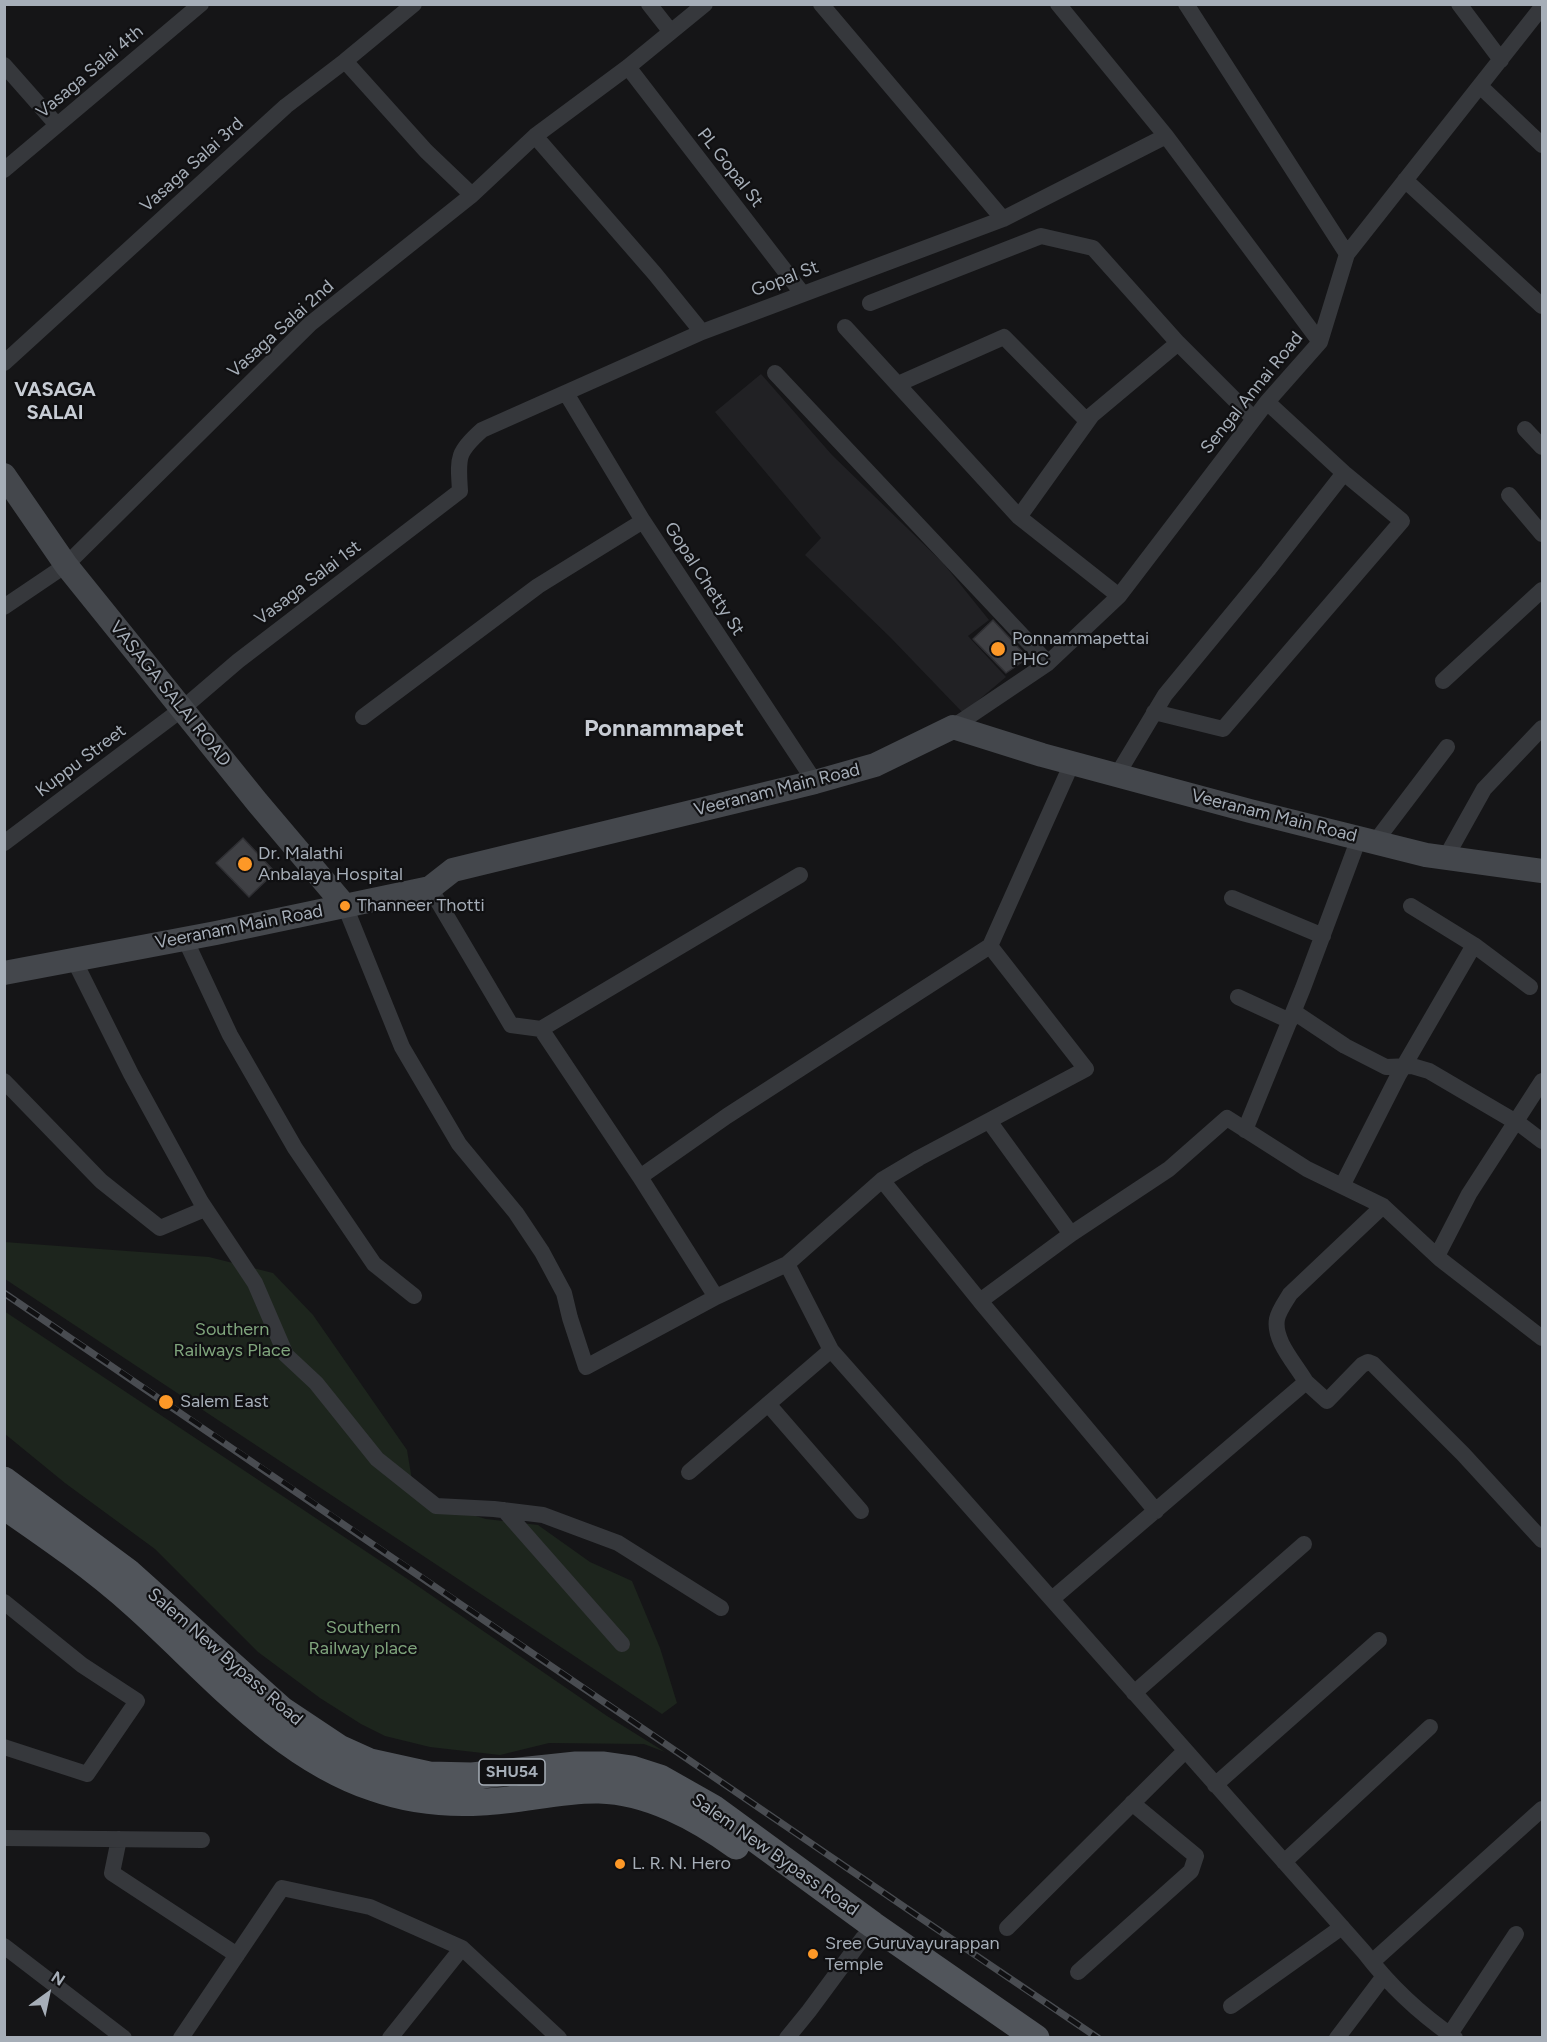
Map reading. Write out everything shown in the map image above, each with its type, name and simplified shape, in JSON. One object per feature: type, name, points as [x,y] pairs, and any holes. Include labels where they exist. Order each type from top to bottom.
[{"type":"main road","name":"VASAGA SALAI ROAD","points":[[4,475],[66,565],[345,906]]},
{"type":"main road","name":"Veeranam Main Road","points":[[4,973],[185,939],[430,888],[453,870],[875,765],[953,726],[1072,763],[1426,855],[1542,871]]},
{"type":"main road","name":"Salem New Bypass Road","points":[[4,1480],[128,1572],[282,1710],[339,1748],[370,1762],[429,1776],[472,1776],[576,1765],[604,1765],[632,1769],[660,1778],[713,1808],[873,1925],[1036,2037]]},
{"type":"main road","name":"Salem New Bypass Road","points":[[4,1506],[105,1579],[268,1727],[342,1775],[375,1789],[439,1801],[482,1802],[600,1790],[639,1797],[685,1815],[717,1832],[863,1938],[1006,2037]]},
{"type":"street","name":"Vasaga Salai 4th","points":[[4,170],[201,4]]},
{"type":"street","name":"Vasaga Salai 3rd","points":[[4,363],[286,106],[414,4]]},
{"type":"street","points":[[649,4],[671,32]]},
{"type":"street","name":"Vasaga Salai 2nd","points":[[4,607],[66,565],[310,324],[472,195],[535,136],[628,67],[705,4]]},
{"type":"street","points":[[821,4],[1003,219]]},
{"type":"street","points":[[1058,4],[1166,136],[1320,342]]},
{"type":"street","points":[[1186,4],[1347,254]]},
{"type":"street","points":[[1459,4],[1501,60]]},
{"type":"street","name":"Sengal Annai Road","points":[[953,726],[1048,663],[1119,596],[1267,402],[1320,342],[1347,254],[1542,7]]},
{"type":"street","points":[[345,61],[426,151],[472,195]]},
{"type":"street","points":[[4,65],[57,125]]},
{"type":"street","name":"PL Gopal St","points":[[628,67],[802,293]]},
{"type":"street","points":[[1480,86],[1542,145]]},
{"type":"street","points":[[535,136],[655,274],[702,333]]},
{"type":"street","name":"Gopal St","points":[[460,491],[458,460],[467,443],[482,430],[702,333],[802,293],[1003,219],[1166,136]]},
{"type":"street","points":[[1406,180],[1542,306]]},
{"type":"street","points":[[870,303],[1041,236],[1093,248],[1178,342],[1254,419]]},
{"type":"street","points":[[845,327],[1019,517],[1119,596]]},
{"type":"street","points":[[898,384],[1004,337],[1087,421]]},
{"type":"street","points":[[1019,517],[1092,415],[1178,342]]},
{"type":"street","points":[[775,373],[1048,663]]},
{"type":"street","name":"Gopal Chetty St","points":[[566,393],[643,521],[814,782]]},
{"type":"street","points":[[1154,712],[1223,729],[1402,521],[1344,473],[1267,402]]},
{"type":"street","points":[[1525,429],[1542,447]]},
{"type":"street","points":[[1117,775],[1164,695],[1268,570],[1344,473]]},
{"type":"street","name":"Vasaga Salai 1st","points":[[182,709],[238,661],[460,491]]},
{"type":"street","points":[[1509,495],[1542,534]]},
{"type":"street","points":[[363,717],[538,586],[643,521]]},
{"type":"street","points":[[1443,681],[1542,590]]},
{"type":"street","name":"Kuppu Street","points":[[4,843],[182,709]]},
{"type":"street","points":[[1446,857],[1484,789],[1542,728]]},
{"type":"street","points":[[1245,1130],[1323,936],[1367,840],[1447,747]]},
{"type":"street","points":[[640,1177],[727,1116],[990,946],[1072,763]]},
{"type":"street","points":[[430,888],[511,1025],[541,1029],[800,875]]},
{"type":"street","points":[[1233,898],[1323,936]]},
{"type":"street","points":[[345,906],[402,1047],[459,1144],[516,1213],[542,1252],[564,1293],[586,1367],[716,1297],[787,1264],[882,1180],[1086,1069],[990,946]]},
{"type":"street","points":[[1411,906],[1474,945],[1530,987]]},
{"type":"street","points":[[185,939],[230,1035],[295,1148],[374,1264],[414,1296]]},
{"type":"street","points":[[1342,1186],[1403,1067],[1474,945]]},
{"type":"street","points":[[74,960],[131,1074],[205,1209],[255,1283],[286,1355],[316,1383],[377,1460],[436,1506],[543,1515],[618,1543],[721,1608]]},
{"type":"street","points":[[1238,997],[1292,1017],[1386,1068],[1412,1066],[1429,1071],[1516,1122],[1542,1141]]},
{"type":"street","points":[[541,1029],[640,1177],[716,1297]]},
{"type":"street","points":[[4,1081],[101,1180],[160,1228],[205,1209]]},
{"type":"street","points":[[1437,1256],[1469,1194],[1542,1081]]},
{"type":"street","points":[[980,1301],[1071,1234],[1169,1169],[1227,1118],[1307,1169],[1383,1206],[1437,1256],[1542,1338]]},
{"type":"street","points":[[989,1121],[1071,1234]]},
{"type":"street","points":[[882,1180],[1156,1511]]},
{"type":"street","points":[[1383,1206],[1290,1294],[1277,1319],[1282,1344],[1306,1382],[1327,1401],[1362,1365],[1368,1362],[1373,1364],[1463,1454],[1542,1540]]},
{"type":"street","points":[[787,1264],[831,1350],[1384,1976],[1425,2017],[1452,2036],[1516,1934]]},
{"type":"street","points":[[688,1472],[831,1350]]},
{"type":"street","points":[[1052,1599],[1306,1382]]},
{"type":"street","points":[[768,1404],[861,1511]]},
{"type":"street","points":[[504,1510],[622,1644]]},
{"type":"street","points":[[1134,1693],[1304,1544]]},
{"type":"street","points":[[4,1602],[82,1665],[136,1701],[87,1774],[4,1747]]},
{"type":"street","points":[[1215,1785],[1379,1640]]},
{"type":"street","points":[[1284,1862],[1430,1727]]},
{"type":"street","points":[[1006,1928],[1185,1751]]},
{"type":"street","points":[[1078,1972],[1191,1870],[1196,1856],[1132,1803]]},
{"type":"street","points":[[1372,1962],[1540,1817]]},
{"type":"street","points":[[4,1838],[202,1840]]},
{"type":"street","points":[[118,1839],[112,1874],[237,1955]]},
{"type":"street","points":[[181,2037],[282,1888],[370,1907],[462,1948],[559,2037]]},
{"type":"street","points":[[1231,2006],[1342,1927]]},
{"type":"street","points":[[787,2037],[863,1938]]},
{"type":"street","points":[[4,1946],[124,2037]]},
{"type":"street","points":[[390,2037],[462,1948]]},
{"type":"street","points":[[1337,2037],[1384,1976]]},
{"type":"shaded area","points":[[761,374],[832,455],[943,563],[989,620],[968,636],[1006,677],[963,713],[890,637],[805,555],[821,538],[715,412]]},
{"type":"green space","name":"Southern Railways Place","points":[[4,1242],[209,1257],[273,1273],[313,1315],[407,1450],[415,1498],[486,1519],[538,1525],[590,1562],[632,1581],[660,1648],[677,1703],[662,1714],[5,1279]]},
{"type":"green space","name":"Southern Railway place","points":[[4,1311],[409,1580],[607,1716],[665,1752],[644,1744],[549,1743],[500,1755],[430,1747],[385,1736],[320,1698],[258,1652],[155,1549],[65,1483],[5,1434]]},
{"type":"building","points":[[993,620],[1028,658],[1006,673],[973,639]]},
{"type":"building","points":[[243,838],[275,872],[249,897],[216,863]]},
{"type":"railway","points":[[4,1293],[1098,2038]]},
{"type":"place","name":"Ponnammapettai PHC","points":[[998,649]]},
{"type":"place","name":"Dr. Malathi Anbalaya Hospital","points":[[245,864]]},
{"type":"place","name":"Thanneer Thotti","points":[[345,906]]},
{"type":"place","name":"Salem East","points":[[166,1402]]},
{"type":"place","name":"L. R. N. Hero","points":[[620,1864]]},
{"type":"place","name":"Sree Guruvayurappan Temple","points":[[813,1954]]},
{"type":"district","name":"VASAGA SALAI","points":[[55,402]]},
{"type":"district","name":"Ponnammapet","points":[[664,729]]}]
